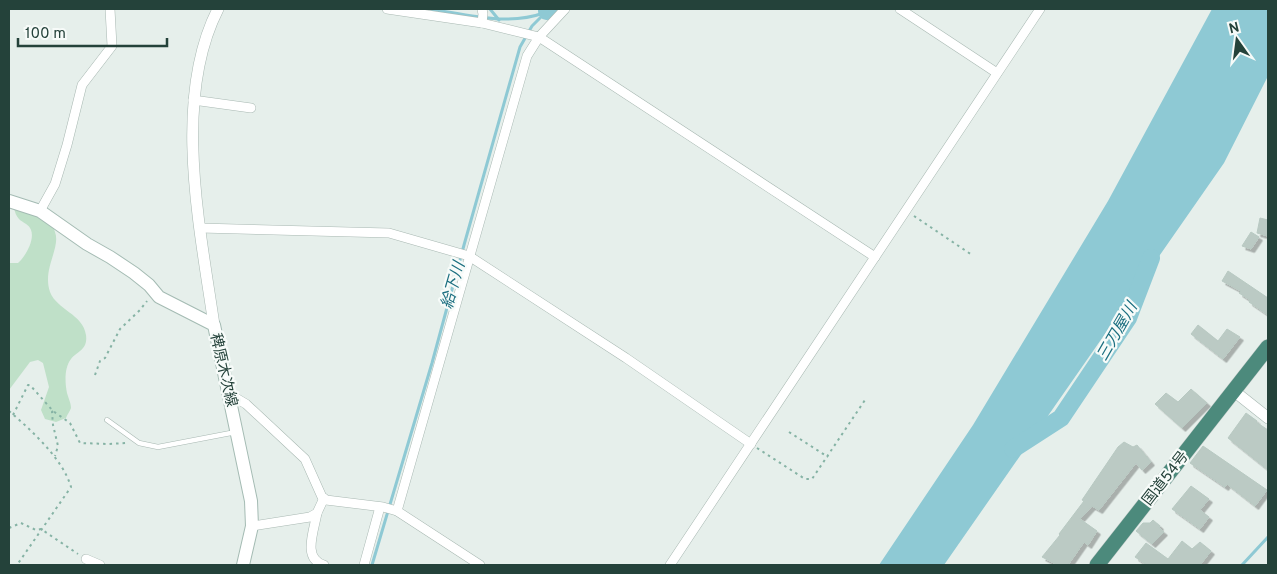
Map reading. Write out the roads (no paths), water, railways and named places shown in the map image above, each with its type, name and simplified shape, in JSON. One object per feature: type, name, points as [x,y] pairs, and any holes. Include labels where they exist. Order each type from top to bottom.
[{"type":"highway","name":"国道54号","points":[[1097,565],[1268,347]]},
{"type":"highway","name":"国道54号","points":[[1234,391],[1268,356]]},
{"type":"main road","name":"稗原木次線","points":[[9,201],[40,211],[87,244],[134,273],[155,293],[169,303],[214,325],[248,482],[252,526],[244,565]]},
{"type":"street","points":[[40,211],[55,184],[82,85],[112,46],[110,9]]},
{"type":"street","points":[[214,325],[200,228],[193,147],[194,100],[202,50],[218,9]]},
{"type":"street","points":[[387,9],[483,16],[520,33],[536,37],[875,257]]},
{"type":"street","points":[[395,510],[464,254],[527,56],[536,37],[566,9]]},
{"type":"street","points":[[900,9],[997,73]]},
{"type":"street","points":[[670,565],[1040,9]]},
{"type":"street","points":[[194,100],[251,108]]},
{"type":"street","points":[[200,228],[389,233],[464,254],[626,358],[751,444]]},
{"type":"street","points":[[1234,391],[1268,418]]},
{"type":"street","points":[[229,394],[246,404],[305,459],[326,500],[395,510],[480,565]]},
{"type":"street","points":[[324,498],[317,513],[310,552],[317,563],[324,565]]},
{"type":"street","points":[[364,565],[382,507]]},
{"type":"street","points":[[252,526],[310,517],[317,513]]},
{"type":"street","points":[[86,559],[100,565]]},
{"type":"lane","points":[[107,420],[136,441],[151,447],[167,447],[237,432]]},
{"type":"water","points":[[1212,9],[1268,9],[1268,76],[1224,163],[944,565],[879,565],[973,425],[1108,201]]},
{"type":"waterway","name":"給下川","points":[[430,9],[502,19],[516,19],[544,13]]},
{"type":"waterway","points":[[490,9],[499,20]]},
{"type":"waterway","name":"給下川","points":[[372,565],[432,363],[520,47],[532,26],[547,11]]},
{"type":"waterway","name":"三刀屋川","points":[[1013,449],[1061,418],[1128,318],[1151,258]]},
{"type":"waterway","points":[[1242,565],[1268,537]]}]
